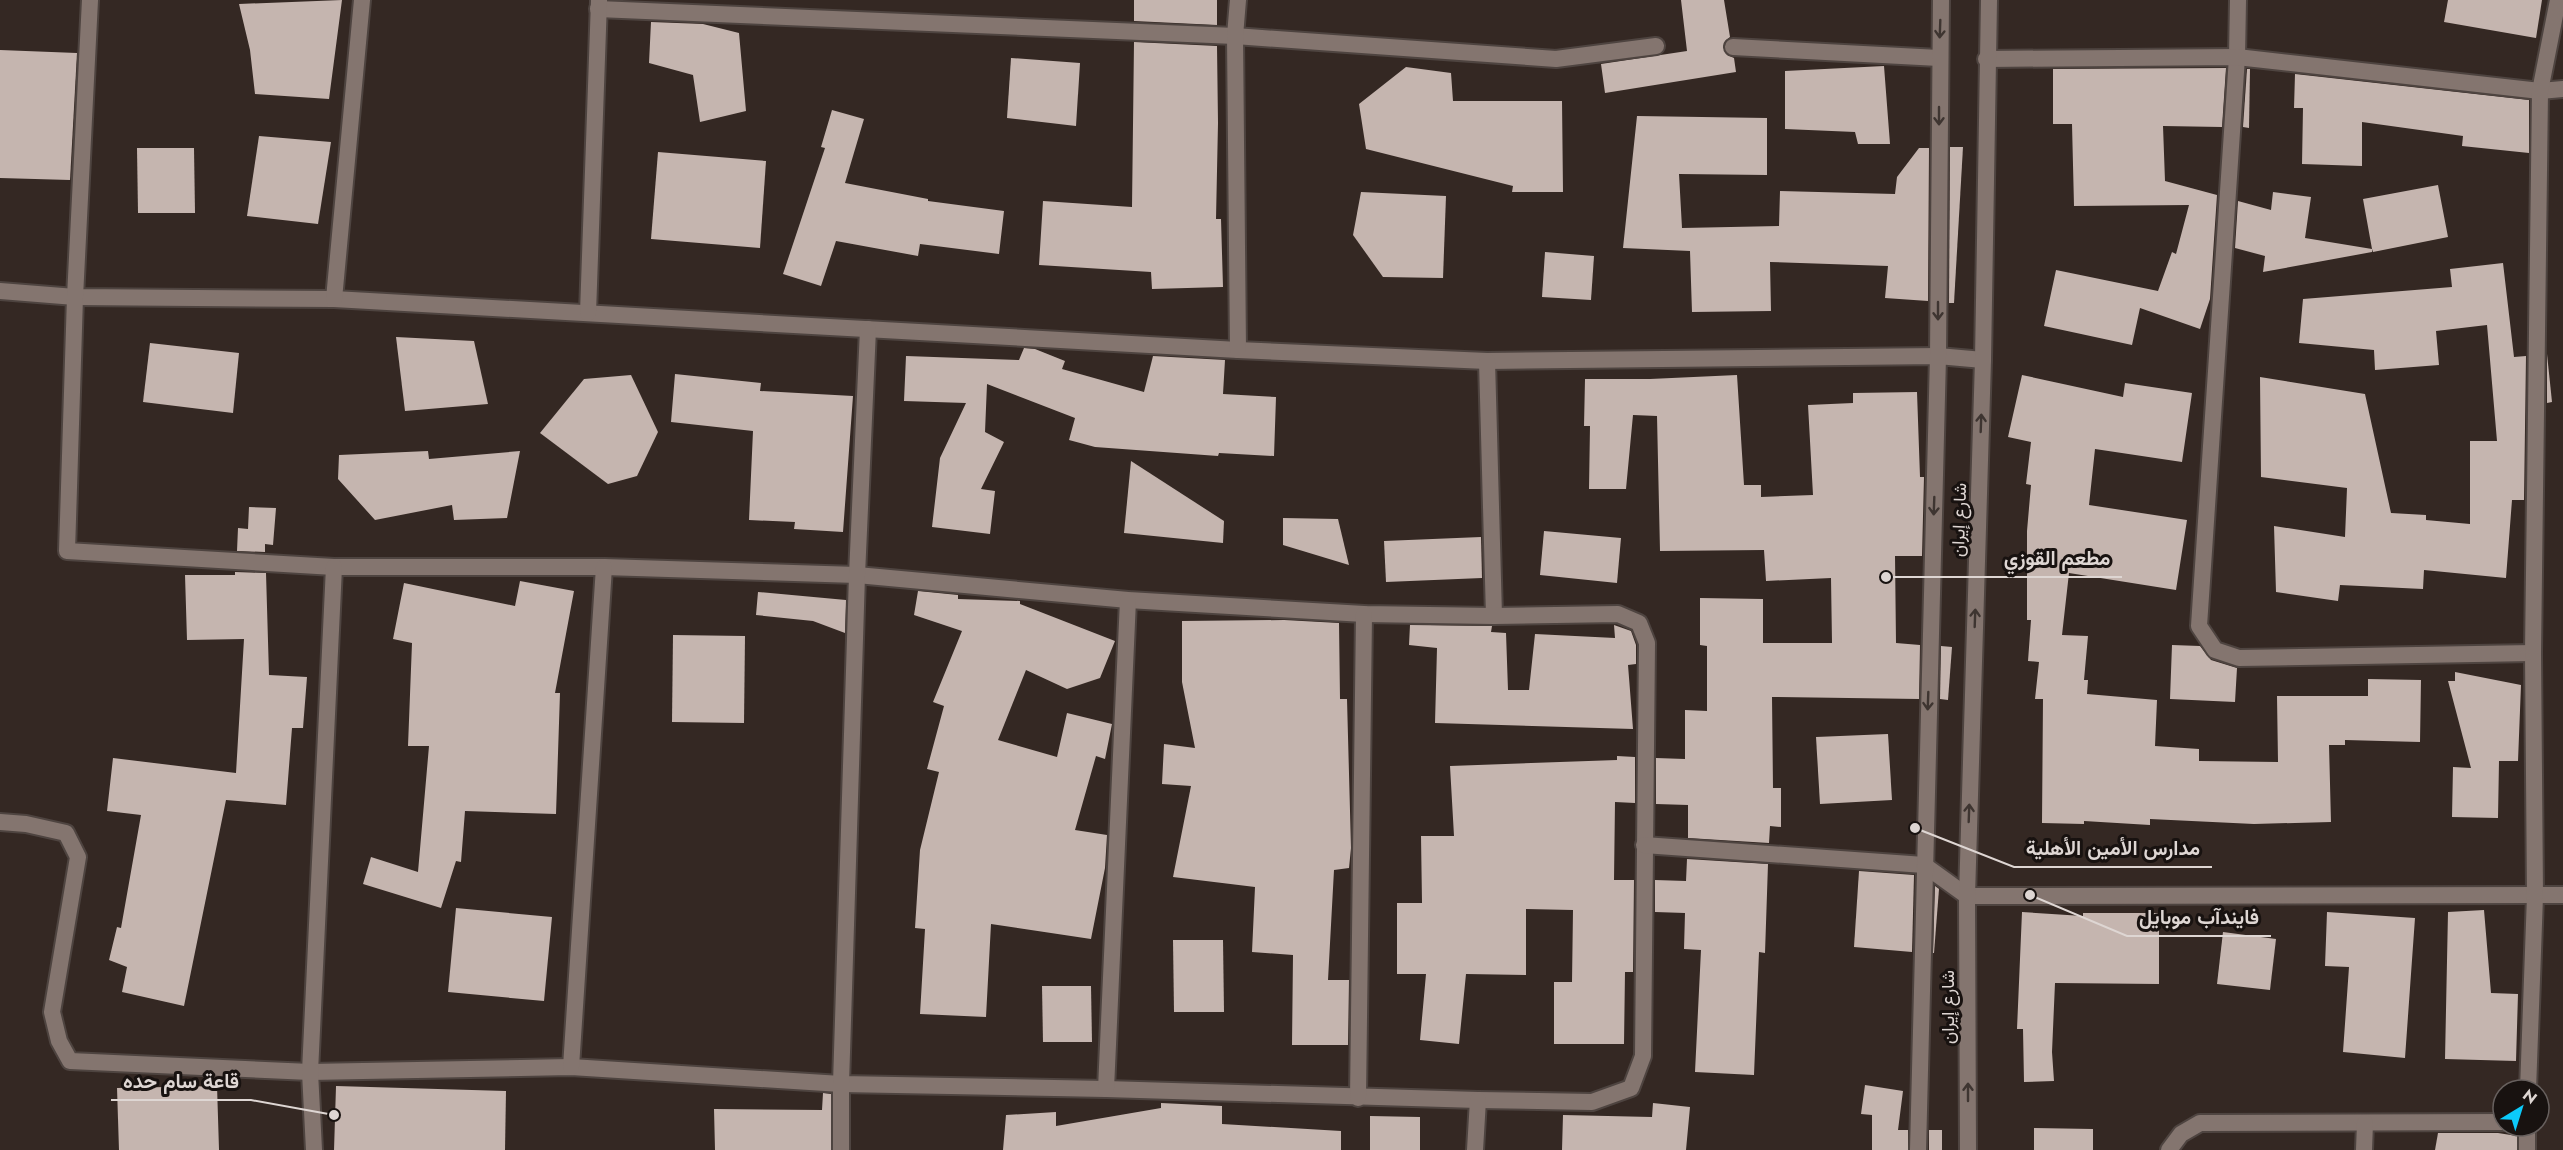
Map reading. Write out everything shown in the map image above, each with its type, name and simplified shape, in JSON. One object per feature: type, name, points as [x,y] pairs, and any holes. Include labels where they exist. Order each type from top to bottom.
[{"type":"street","points":[[0,822],[27,824],[66,833],[78,857],[51,1012],[59,1041],[70,1061],[310,1072],[571,1067],[841,1084],[1592,1102],[1631,1088],[1643,1056],[1647,643],[1639,623],[1618,614],[1494,616],[1364,614],[1128,600],[857,575],[604,567],[334,567],[67,551],[75,297],[90,0]]},
{"type":"street","points":[[334,300],[362,0]]},
{"type":"street","points":[[1238,0],[1235,36],[1238,350]]},
{"type":"street","name":"شارع إيران","points":[[1918,1150],[1938,356],[1941,0]]},
{"type":"street","name":"شارع إيران","points":[[1968,1150],[1967,896],[1983,360],[1986,59],[1989,0]]},
{"type":"street","points":[[2238,0],[2237,57],[2199,626],[2215,650],[2239,658],[2533,653]]},
{"type":"street","points":[[2528,1078],[2535,896],[2533,653],[2540,91],[2558,0]]},
{"type":"street","points":[[588,313],[598,5],[1235,36],[1556,59],[1656,46]]},
{"type":"street","points":[[1733,47],[1939,58]]},
{"type":"street","points":[[1986,59],[2237,57],[2540,91],[2563,89]]},
{"type":"street","points":[[0,291],[75,297],[334,300],[1238,350],[1487,361],[1938,356],[1983,360]]},
{"type":"street","points":[[841,1150],[841,1084],[857,575],[868,329]]},
{"type":"street","points":[[1487,361],[1494,616]]},
{"type":"street","points":[[314,1150],[310,1072],[334,567]]},
{"type":"street","points":[[571,1067],[604,567]]},
{"type":"street","points":[[1106,1089],[1128,600]]},
{"type":"street","points":[[1358,1098],[1364,614]]},
{"type":"street","points":[[1644,845],[1924,865],[1967,896],[2563,895]]},
{"type":"street","points":[[1475,1150],[1478,1100]]},
{"type":"street","points":[[2169,1150],[2181,1134],[2200,1123],[2491,1122]]},
{"type":"street","points":[[2364,1150],[2365,1123]]},
{"type":"building","points":[[342,0],[329,99],[255,94],[250,50],[239,4]]},
{"type":"building","points":[[1134,0],[1217,0],[1217,25],[1134,21]]},
{"type":"building","points":[[1681,0],[1724,0],[1730,37],[1725,41],[1723,47],[1727,55],[1734,58],[1736,72],[1605,93],[1601,64],[1687,51]]},
{"type":"building","points":[[2448,0],[2542,0],[2536,38],[2444,22]]},
{"type":"building","points":[[651,22],[703,24],[739,33],[746,111],[700,122],[693,75],[649,63]]},
{"type":"building","points":[[1134,42],[1217,46],[1216,219],[1221,219],[1223,287],[1152,289],[1151,272],[1039,265],[1043,201],[1132,207]]},
{"type":"building","points":[[0,50],[77,53],[70,180],[0,178]]},
{"type":"building","points":[[1011,58],[1080,63],[1076,126],[1007,118]]},
{"type":"building","points":[[1884,66],[1890,144],[1858,144],[1855,132],[1785,129],[1785,71]]},
{"type":"building","points":[[1406,67],[1451,73],[1453,101],[1562,101],[1563,192],[1512,192],[1513,186],[1366,149],[1359,104]]},
{"type":"building","points":[[2226,68],[2222,127],[2163,126],[2165,181],[2217,195],[2210,299],[2200,329],[2140,308],[2132,345],[2044,326],[2056,270],[2158,291],[2172,252],[2176,254],[2189,205],[2074,206],[2072,124],[2053,124],[2053,69]]},
{"type":"building","points":[[2247,69],[2250,69],[2249,128],[2243,127]]},
{"type":"building","points":[[2295,74],[2529,100],[2529,153],[2462,146],[2463,136],[2362,122],[2362,166],[2302,164],[2303,108],[2294,108]]},
{"type":"building","points":[[832,110],[864,119],[845,183],[928,199],[928,201],[1004,211],[999,254],[920,244],[918,256],[836,241],[821,286],[783,274],[825,148],[821,147]]},
{"type":"building","points":[[1637,116],[1767,118],[1767,175],[1679,174],[1682,228],[1779,226],[1780,191],[1895,194],[1897,177],[1919,148],[1929,148],[1928,301],[1885,298],[1888,266],[1770,262],[1771,311],[1692,312],[1690,251],[1623,248]]},
{"type":"building","points":[[259,136],[331,142],[318,224],[247,216]]},
{"type":"building","points":[[1950,147],[1963,147],[1954,303],[1949,303]]},
{"type":"building","points":[[137,148],[194,148],[195,213],[138,213]]},
{"type":"building","points":[[658,152],[766,161],[760,248],[651,239]]},
{"type":"building","points":[[2438,185],[2448,237],[2373,252],[2363,199]]},
{"type":"building","points":[[1361,192],[1446,196],[1443,278],[1383,277],[1353,235]]},
{"type":"building","points":[[2273,192],[2311,197],[2305,238],[2372,249],[2372,252],[2263,272],[2265,256],[2235,248],[2238,201],[2271,210]]},
{"type":"building","points":[[1545,252],[1594,256],[1591,300],[1542,297]]},
{"type":"building","points":[[2503,263],[2514,357],[2526,356],[2524,500],[2512,500],[2506,578],[2424,570],[2423,589],[2340,585],[2338,601],[2276,592],[2274,526],[2345,537],[2347,488],[2261,477],[2260,377],[2365,394],[2391,513],[2426,515],[2426,520],[2470,524],[2470,441],[2497,441],[2487,325],[2436,331],[2439,365],[2375,370],[2374,350],[2299,343],[2303,299],[2452,287],[2450,269]]},
{"type":"building","points":[[396,337],[474,341],[488,404],[405,411]]},
{"type":"building","points":[[150,343],[239,353],[233,413],[143,402]]},
{"type":"building","points":[[1024,348],[1035,349],[1065,361],[1062,369],[1144,392],[1153,356],[1225,360],[1223,394],[1276,397],[1274,456],[1219,453],[1218,456],[1095,447],[1069,440],[1075,418],[987,384],[985,432],[1004,442],[981,489],[995,491],[990,534],[932,527],[940,458],[966,403],[904,401],[906,356],[1019,360]]},
{"type":"building","points":[[2547,354],[2552,402],[2547,403]]},
{"type":"building","points":[[675,374],[761,383],[760,391],[853,396],[843,532],[794,529],[795,522],[749,520],[753,431],[671,422]]},
{"type":"building","points":[[631,375],[658,432],[637,476],[608,484],[540,433],[584,379]]},
{"type":"building","points":[[1737,375],[1744,485],[1761,485],[1761,497],[1813,495],[1808,405],[1853,403],[1853,393],[1917,392],[1920,477],[1924,477],[1922,556],[1895,556],[1896,643],[1920,645],[1919,699],[1772,697],[1773,788],[1781,788],[1781,827],[1770,826],[1769,843],[1688,838],[1688,805],[1656,804],[1656,758],[1685,759],[1685,710],[1707,711],[1707,646],[1700,645],[1700,598],[1763,599],[1763,643],[1832,643],[1831,578],[1766,581],[1764,550],[1660,551],[1657,416],[1633,415],[1626,489],[1589,489],[1590,426],[1584,426],[1585,379]]},
{"type":"building","points":[[2022,375],[2123,397],[2125,383],[2192,393],[2182,462],[2095,449],[2089,505],[2187,520],[2176,590],[2069,573],[2062,635],[2088,636],[2084,680],[2088,680],[2087,694],[2157,700],[2155,746],[2199,749],[2199,761],[2278,762],[2277,696],[2368,696],[2368,679],[2421,680],[2420,742],[2345,740],[2345,745],[2329,745],[2331,822],[2254,824],[2150,819],[2150,825],[2084,821],[2084,824],[2042,823],[2043,699],[2035,699],[2039,662],[2028,661],[2031,620],[2027,620],[2027,531],[2031,485],[2026,484],[2031,442],[2008,437]]},
{"type":"building","points":[[428,451],[429,459],[520,451],[507,518],[454,520],[452,505],[375,520],[338,479],[339,455]]},
{"type":"building","points":[[1131,461],[1224,521],[1223,543],[1124,533]]},
{"type":"building","points":[[249,507],[276,508],[273,545],[265,544],[265,552],[237,551],[238,528],[248,529]]},
{"type":"building","points":[[1283,518],[1338,519],[1349,565],[1283,545]]},
{"type":"building","points":[[1544,531],[1621,538],[1617,583],[1540,575]]},
{"type":"building","points":[[1481,537],[1482,578],[1386,582],[1384,541]]},
{"type":"building","points":[[235,572],[266,573],[269,675],[307,677],[303,728],[292,728],[286,805],[226,800],[184,1006],[122,992],[127,967],[109,960],[117,927],[121,928],[141,815],[107,811],[113,758],[236,773],[244,639],[187,640],[185,575],[235,575]]},
{"type":"building","points":[[520,581],[574,591],[555,693],[560,693],[556,814],[465,811],[461,862],[456,861],[441,908],[363,884],[371,857],[418,872],[429,746],[408,746],[412,643],[393,639],[404,583],[515,606]]},
{"type":"building","points":[[918,591],[958,595],[958,599],[1020,601],[1020,604],[1115,641],[1100,678],[1067,689],[1026,670],[998,740],[1057,757],[1067,713],[1112,724],[1105,759],[1096,756],[1075,830],[1107,835],[1105,868],[1091,939],[991,924],[986,1017],[920,1014],[925,929],[915,928],[920,850],[939,772],[927,769],[944,706],[933,702],[962,631],[914,615]]},
{"type":"building","points":[[758,592],[846,600],[845,633],[813,621],[756,615]]},
{"type":"building","points":[[1284,620],[1339,623],[1340,699],[1347,699],[1351,848],[1349,868],[1334,870],[1328,980],[1349,980],[1348,1045],[1292,1045],[1293,955],[1252,952],[1255,887],[1173,877],[1191,786],[1162,784],[1164,744],[1195,748],[1182,682],[1182,621]]},
{"type":"building","points":[[1410,625],[1492,626],[1491,632],[1506,633],[1508,690],[1529,690],[1535,634],[1615,638],[1614,625],[1631,631],[1636,645],[1636,664],[1628,665],[1633,729],[1435,723],[1437,648],[1409,645]]},
{"type":"building","points":[[673,635],[745,636],[744,723],[672,722]]},
{"type":"building","points":[[2172,645],[2200,646],[2211,660],[2237,668],[2235,702],[2170,699]]},
{"type":"building","points":[[1941,646],[1952,647],[1948,700],[1940,699]]},
{"type":"building","points":[[2455,672],[2521,685],[2518,761],[2499,761],[2498,818],[2452,817],[2453,767],[2471,768],[2448,681],[2455,681]]},
{"type":"building","points":[[1888,734],[1892,800],[1820,804],[1816,737]]},
{"type":"building","points":[[1617,756],[1635,757],[1635,803],[1615,802],[1614,880],[1634,880],[1633,972],[1625,972],[1624,1044],[1554,1044],[1554,982],[1572,982],[1573,910],[1526,909],[1526,975],[1466,974],[1459,1044],[1420,1040],[1426,974],[1397,974],[1397,903],[1422,903],[1421,836],[1454,836],[1450,766],[1617,760]]},
{"type":"building","points":[[1687,859],[1768,864],[1765,953],[1759,952],[1754,1075],[1695,1072],[1701,950],[1684,949],[1685,913],[1655,912],[1655,880],[1686,881]]},
{"type":"building","points":[[1859,871],[1914,875],[1912,952],[1854,947]]},
{"type":"building","points":[[1935,886],[1939,889],[1933,953]]},
{"type":"building","points":[[456,908],[552,917],[544,1001],[448,992]]},
{"type":"building","points":[[2484,910],[2491,993],[2518,994],[2516,1061],[2445,1059],[2448,912]]},
{"type":"building","points":[[2022,912],[2083,916],[2083,913],[2159,913],[2159,984],[2055,983],[2052,1052],[2054,1081],[2024,1082],[2023,1029],[2017,1029]]},
{"type":"building","points":[[2327,912],[2415,918],[2405,1058],[2343,1052],[2349,967],[2325,966]]},
{"type":"building","points":[[2223,932],[2276,939],[2270,990],[2217,984]]},
{"type":"building","points":[[1173,940],[1223,940],[1224,1012],[1174,1012]]},
{"type":"building","points":[[1042,986],[1091,986],[1092,1042],[1043,1042]]},
{"type":"building","points":[[1865,1085],[1903,1091],[1898,1130],[1908,1130],[1908,1150],[1872,1150],[1872,1115],[1861,1114]]},
{"type":"building","points":[[217,1086],[219,1150],[119,1150],[117,1088]]},
{"type":"building","points":[[336,1086],[506,1091],[505,1150],[334,1150]]},
{"type":"building","points":[[823,1093],[831,1094],[831,1150],[715,1150],[714,1109],[822,1110]]},
{"type":"building","points":[[1161,1103],[1222,1106],[1222,1124],[1341,1131],[1341,1150],[1003,1150],[1006,1115],[1056,1112],[1056,1126],[1161,1108]]},
{"type":"building","points":[[1653,1103],[1690,1107],[1686,1150],[1562,1150],[1563,1115],[1652,1117]]},
{"type":"building","points":[[1370,1116],[1420,1117],[1420,1150],[1370,1150]]},
{"type":"building","points":[[2034,1128],[2093,1129],[2093,1150],[2034,1150]]},
{"type":"building","points":[[1929,1130],[1942,1130],[1942,1150],[1929,1150]]},
{"type":"building","points":[[2438,1133],[2491,1133],[2491,1138],[2517,1138],[2517,1150],[2435,1150]]},
{"type":"place","name":"مطعم القوزي","points":[[1886,577]]},
{"type":"place","name":"مدارس الأمين الأهلية","points":[[1915,828]]},
{"type":"place","name":"فايندآب موبايل","points":[[2030,895]]},
{"type":"place","name":"قاعة سام حده","points":[[334,1115]]}]
